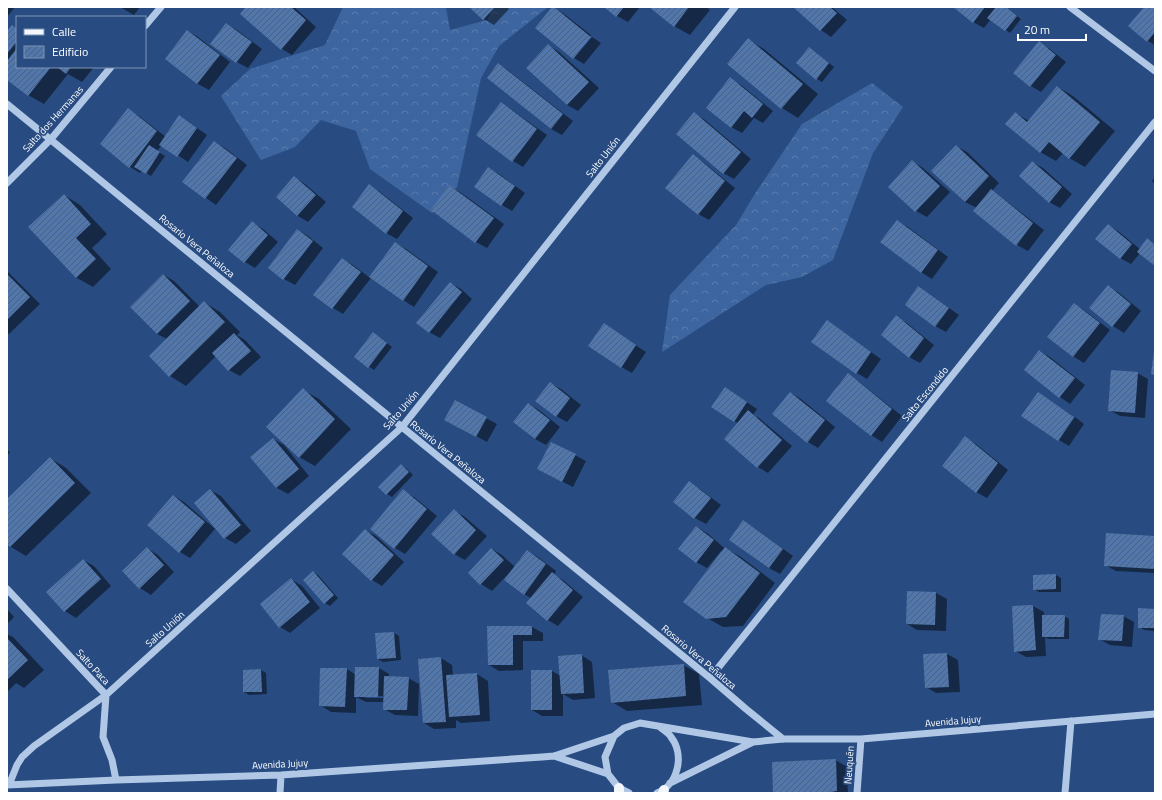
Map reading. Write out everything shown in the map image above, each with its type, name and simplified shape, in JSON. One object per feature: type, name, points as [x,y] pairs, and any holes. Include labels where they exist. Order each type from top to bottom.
[{"type":"street","points":[[146,25],[161,7]]},
{"type":"street","name":"Salto Unión","points":[[8,785],[22,757],[34,746],[106,696],[402,428],[735,7]]},
{"type":"street","points":[[1070,7],[1155,71]]},
{"type":"street","name":"Salto dos Hermanas","points":[[7,183],[51,139],[110,68]]},
{"type":"street","name":"Rosario Vera Peñaloza","points":[[7,104],[783,739]]},
{"type":"street","name":"Salto Escondido","points":[[710,678],[1155,122]]},
{"type":"street","name":"Salto Paca","points":[[7,589],[106,696],[103,737],[112,760],[116,780]]},
{"type":"street","name":"Avenida Jujuy","points":[[8,785],[281,775],[554,756],[614,736],[624,728],[640,722],[753,742],[783,739],[861,739],[1155,714]]},
{"type":"street","points":[[1065,793],[1071,721]]},
{"type":"street","points":[[659,726],[672,737],[679,753],[677,771],[663,790]]},
{"type":"street","points":[[614,736],[605,757],[608,774],[619,791],[629,793]]},
{"type":"street","name":"Neuquén","points":[[857,793],[861,739]]},
{"type":"street","name":"Avenida Jujuy","points":[[663,790],[753,742]]},
{"type":"street","name":"Avenida Jujuy","points":[[554,756],[608,774]]},
{"type":"street","points":[[280,793],[281,775]]},
{"type":"green space","points":[[343,7],[446,7],[450,30],[487,20],[493,7],[548,7],[499,46],[481,78],[457,187],[432,213],[370,169],[356,131],[321,120],[295,147],[261,160],[221,96],[250,69],[325,45]]},
{"type":"green space","points":[[872,83],[903,107],[873,153],[833,260],[802,277],[766,285],[662,352],[670,295],[736,225],[756,192],[802,124]]},
{"type":"building","points":[[246,7],[291,7],[306,20],[281,50],[240,14]]},
{"type":"building","points":[[469,7],[495,7],[483,20]]},
{"type":"building","points":[[552,7],[554,7],[591,37],[573,59],[535,28]]},
{"type":"building","points":[[604,7],[624,7],[616,17]]},
{"type":"building","points":[[649,7],[689,7],[674,27]]},
{"type":"building","points":[[793,7],[830,7],[837,13],[820,31]]},
{"type":"building","points":[[953,7],[985,7],[973,23]]},
{"type":"building","points":[[996,7],[1006,7],[1017,16],[1005,31],[987,18]]},
{"type":"building","points":[[1144,7],[1155,7],[1155,32],[1147,42],[1128,26]]},
{"type":"building","points":[[226,23],[252,42],[236,63],[210,44]]},
{"type":"building","points":[[12,25],[16,28],[16,42],[7,54],[7,31]]},
{"type":"building","points":[[187,30],[220,55],[197,84],[165,59]]},
{"type":"building","points":[[748,38],[803,84],[781,109],[727,64]]},
{"type":"building","points":[[1039,41],[1056,55],[1030,87],[1013,73]]},
{"type":"building","points":[[548,44],[589,82],[567,105],[526,68]]},
{"type":"building","points":[[809,47],[829,63],[816,80],[796,63]]},
{"type":"building","points":[[16,49],[16,68],[50,68],[28,96],[7,80],[7,61]]},
{"type":"building","points":[[498,63],[563,114],[551,129],[487,78]]},
{"type":"building","points":[[58,68],[70,68],[66,74]]},
{"type":"building","points":[[730,77],[763,104],[752,118],[744,111],[731,128],[706,108]]},
{"type":"building","points":[[1057,86],[1100,122],[1069,159],[1049,142],[1040,153],[1005,124],[1015,112],[1027,122]]},
{"type":"building","points":[[501,102],[537,129],[512,162],[476,135]]},
{"type":"building","points":[[128,108],[157,131],[129,168],[100,144]]},
{"type":"building","points":[[694,112],[741,152],[723,174],[676,134]]},
{"type":"building","points":[[179,115],[197,128],[177,157],[159,145]]},
{"type":"building","points":[[214,141],[237,158],[205,199],[182,182]]},
{"type":"building","points":[[149,145],[160,152],[146,174],[134,167]]},
{"type":"building","points":[[956,145],[989,176],[965,202],[931,171]]},
{"type":"building","points":[[693,154],[725,181],[698,215],[665,188]]},
{"type":"building","points":[[912,160],[940,186],[915,212],[888,187]]},
{"type":"building","points":[[1032,161],[1062,187],[1049,203],[1019,176]]},
{"type":"building","points":[[488,167],[515,186],[501,206],[474,187]]},
{"type":"building","points":[[294,176],[316,195],[297,216],[276,197]]},
{"type":"building","points":[[369,184],[403,211],[386,234],[352,207]]},
{"type":"building","points":[[449,185],[494,218],[475,243],[431,210]]},
{"type":"building","points":[[991,189],[1033,223],[1016,246],[973,211]]},
{"type":"building","points":[[64,194],[91,224],[76,238],[96,259],[76,278],[28,227]]},
{"type":"building","points":[[897,220],[938,250],[921,273],[880,242]]},
{"type":"building","points":[[252,221],[268,235],[244,263],[228,250]]},
{"type":"building","points":[[1108,224],[1132,244],[1120,259],[1095,239]]},
{"type":"building","points":[[297,229],[313,241],[283,280],[268,268]]},
{"type":"building","points":[[1147,238],[1155,245],[1155,266],[1137,252]]},
{"type":"building","points":[[395,242],[428,266],[403,301],[369,277]]},
{"type":"building","points":[[342,258],[361,272],[332,309],[313,295]]},
{"type":"building","points":[[7,274],[30,297],[7,320]]},
{"type":"building","points":[[163,274],[190,301],[157,334],[130,307]]},
{"type":"building","points":[[450,282],[462,292],[429,333],[416,323]]},
{"type":"building","points":[[1108,285],[1131,304],[1112,327],[1089,308]]},
{"type":"building","points":[[918,286],[949,308],[935,327],[905,305]]},
{"type":"building","points":[[204,301],[225,322],[169,377],[149,356]]},
{"type":"building","points":[[1074,303],[1100,323],[1073,357],[1047,337]]},
{"type":"building","points":[[896,315],[924,338],[909,358],[881,335]]},
{"type":"building","points":[[827,320],[871,352],[856,374],[811,342]]},
{"type":"building","points":[[604,323],[636,345],[621,368],[588,346]]},
{"type":"building","points":[[373,332],[387,343],[368,368],[354,357]]},
{"type":"building","points":[[234,333],[251,351],[228,371],[212,353]]},
{"type":"building","points":[[1039,350],[1075,378],[1059,398],[1024,370]]},
{"type":"building","points":[[1155,351],[1155,375],[1151,374]]},
{"type":"building","points":[[1111,370],[1138,372],[1135,413],[1108,411]]},
{"type":"building","points":[[848,373],[892,409],[871,436],[826,401]]},
{"type":"building","points":[[550,382],[570,398],[556,417],[535,401]]},
{"type":"building","points":[[725,387],[747,402],[734,422],[711,407]]},
{"type":"building","points":[[303,388],[335,419],[299,458],[266,427]]},
{"type":"building","points":[[790,392],[825,420],[807,443],[772,414]]},
{"type":"building","points":[[1038,392],[1074,417],[1058,441],[1021,416]]},
{"type":"building","points":[[455,400],[487,417],[476,437],[444,420]]},
{"type":"building","points":[[528,403],[550,420],[535,439],[513,422]]},
{"type":"building","points":[[748,410],[782,440],[757,468],[724,439]]},
{"type":"building","points":[[965,436],[998,463],[976,493],[942,466]]},
{"type":"building","points":[[273,438],[299,469],[276,488],[250,457]]},
{"type":"building","points":[[551,442],[576,454],[562,482],[537,469]]},
{"type":"building","points":[[50,457],[75,483],[10,547],[7,544],[7,499]]},
{"type":"building","points":[[401,464],[409,472],[386,495],[378,487]]},
{"type":"building","points":[[689,481],[711,498],[694,519],[673,502]]},
{"type":"building","points":[[210,489],[241,525],[224,539],[194,503]]},
{"type":"building","points":[[403,489],[427,509],[394,549],[370,529]]},
{"type":"building","points":[[173,495],[205,522],[179,553],[147,525]]},
{"type":"building","points":[[454,509],[476,530],[454,555],[431,534]]},
{"type":"building","points":[[743,520],[783,549],[769,568],[729,540]]},
{"type":"building","points":[[696,526],[714,540],[696,563],[678,549]]},
{"type":"building","points":[[365,529],[394,555],[371,581],[342,554]]},
{"type":"building","points":[[1106,533],[1155,536],[1155,569],[1104,566]]},
{"type":"building","points":[[147,547],[164,565],[139,589],[122,571]]},
{"type":"building","points":[[725,547],[760,573],[726,617],[706,619],[683,602]]},
{"type":"building","points":[[491,548],[504,560],[480,585],[468,573]]},
{"type":"building","points":[[527,550],[546,564],[524,595],[504,580]]},
{"type":"building","points":[[83,559],[101,579],[64,612],[46,592]]},
{"type":"building","points":[[313,571],[334,595],[324,604],[303,580]]},
{"type":"building","points":[[552,572],[573,590],[547,621],[526,603]]},
{"type":"building","points":[[1056,574],[1056,589],[1033,590],[1033,575]]},
{"type":"building","points":[[291,578],[310,602],[279,628],[260,604]]},
{"type":"building","points":[[907,591],[936,592],[935,625],[906,624]]},
{"type":"building","points":[[1033,605],[1036,650],[1014,652],[1012,606]]},
{"type":"building","points":[[1138,608],[1155,609],[1155,628],[1138,628]]},
{"type":"building","points":[[1101,614],[1124,615],[1122,641],[1098,640]]},
{"type":"building","points":[[1042,615],[1065,615],[1064,637],[1042,637]]},
{"type":"building","points":[[487,626],[532,626],[532,635],[513,635],[513,665],[488,665]]},
{"type":"building","points":[[394,632],[396,658],[377,659],[375,633]]},
{"type":"building","points":[[7,638],[28,660],[8,679],[7,678]]},
{"type":"building","points":[[947,653],[949,687],[925,688],[923,654]]},
{"type":"building","points":[[582,654],[584,693],[561,694],[558,656]]},
{"type":"building","points":[[441,657],[446,722],[423,723],[418,659]]},
{"type":"building","points":[[684,664],[686,696],[611,703],[608,670]]},
{"type":"building","points":[[355,667],[379,667],[378,697],[354,697]]},
{"type":"building","points":[[320,668],[347,668],[345,707],[319,706]]},
{"type":"building","points":[[261,669],[262,692],[243,692],[243,670]]},
{"type":"building","points":[[531,670],[552,670],[552,710],[531,710]]},
{"type":"building","points":[[477,673],[480,715],[449,717],[446,675]]},
{"type":"building","points":[[384,676],[409,677],[407,710],[383,710]]},
{"type":"building","points":[[836,759],[837,791],[824,793],[773,793],[772,762]]}]
